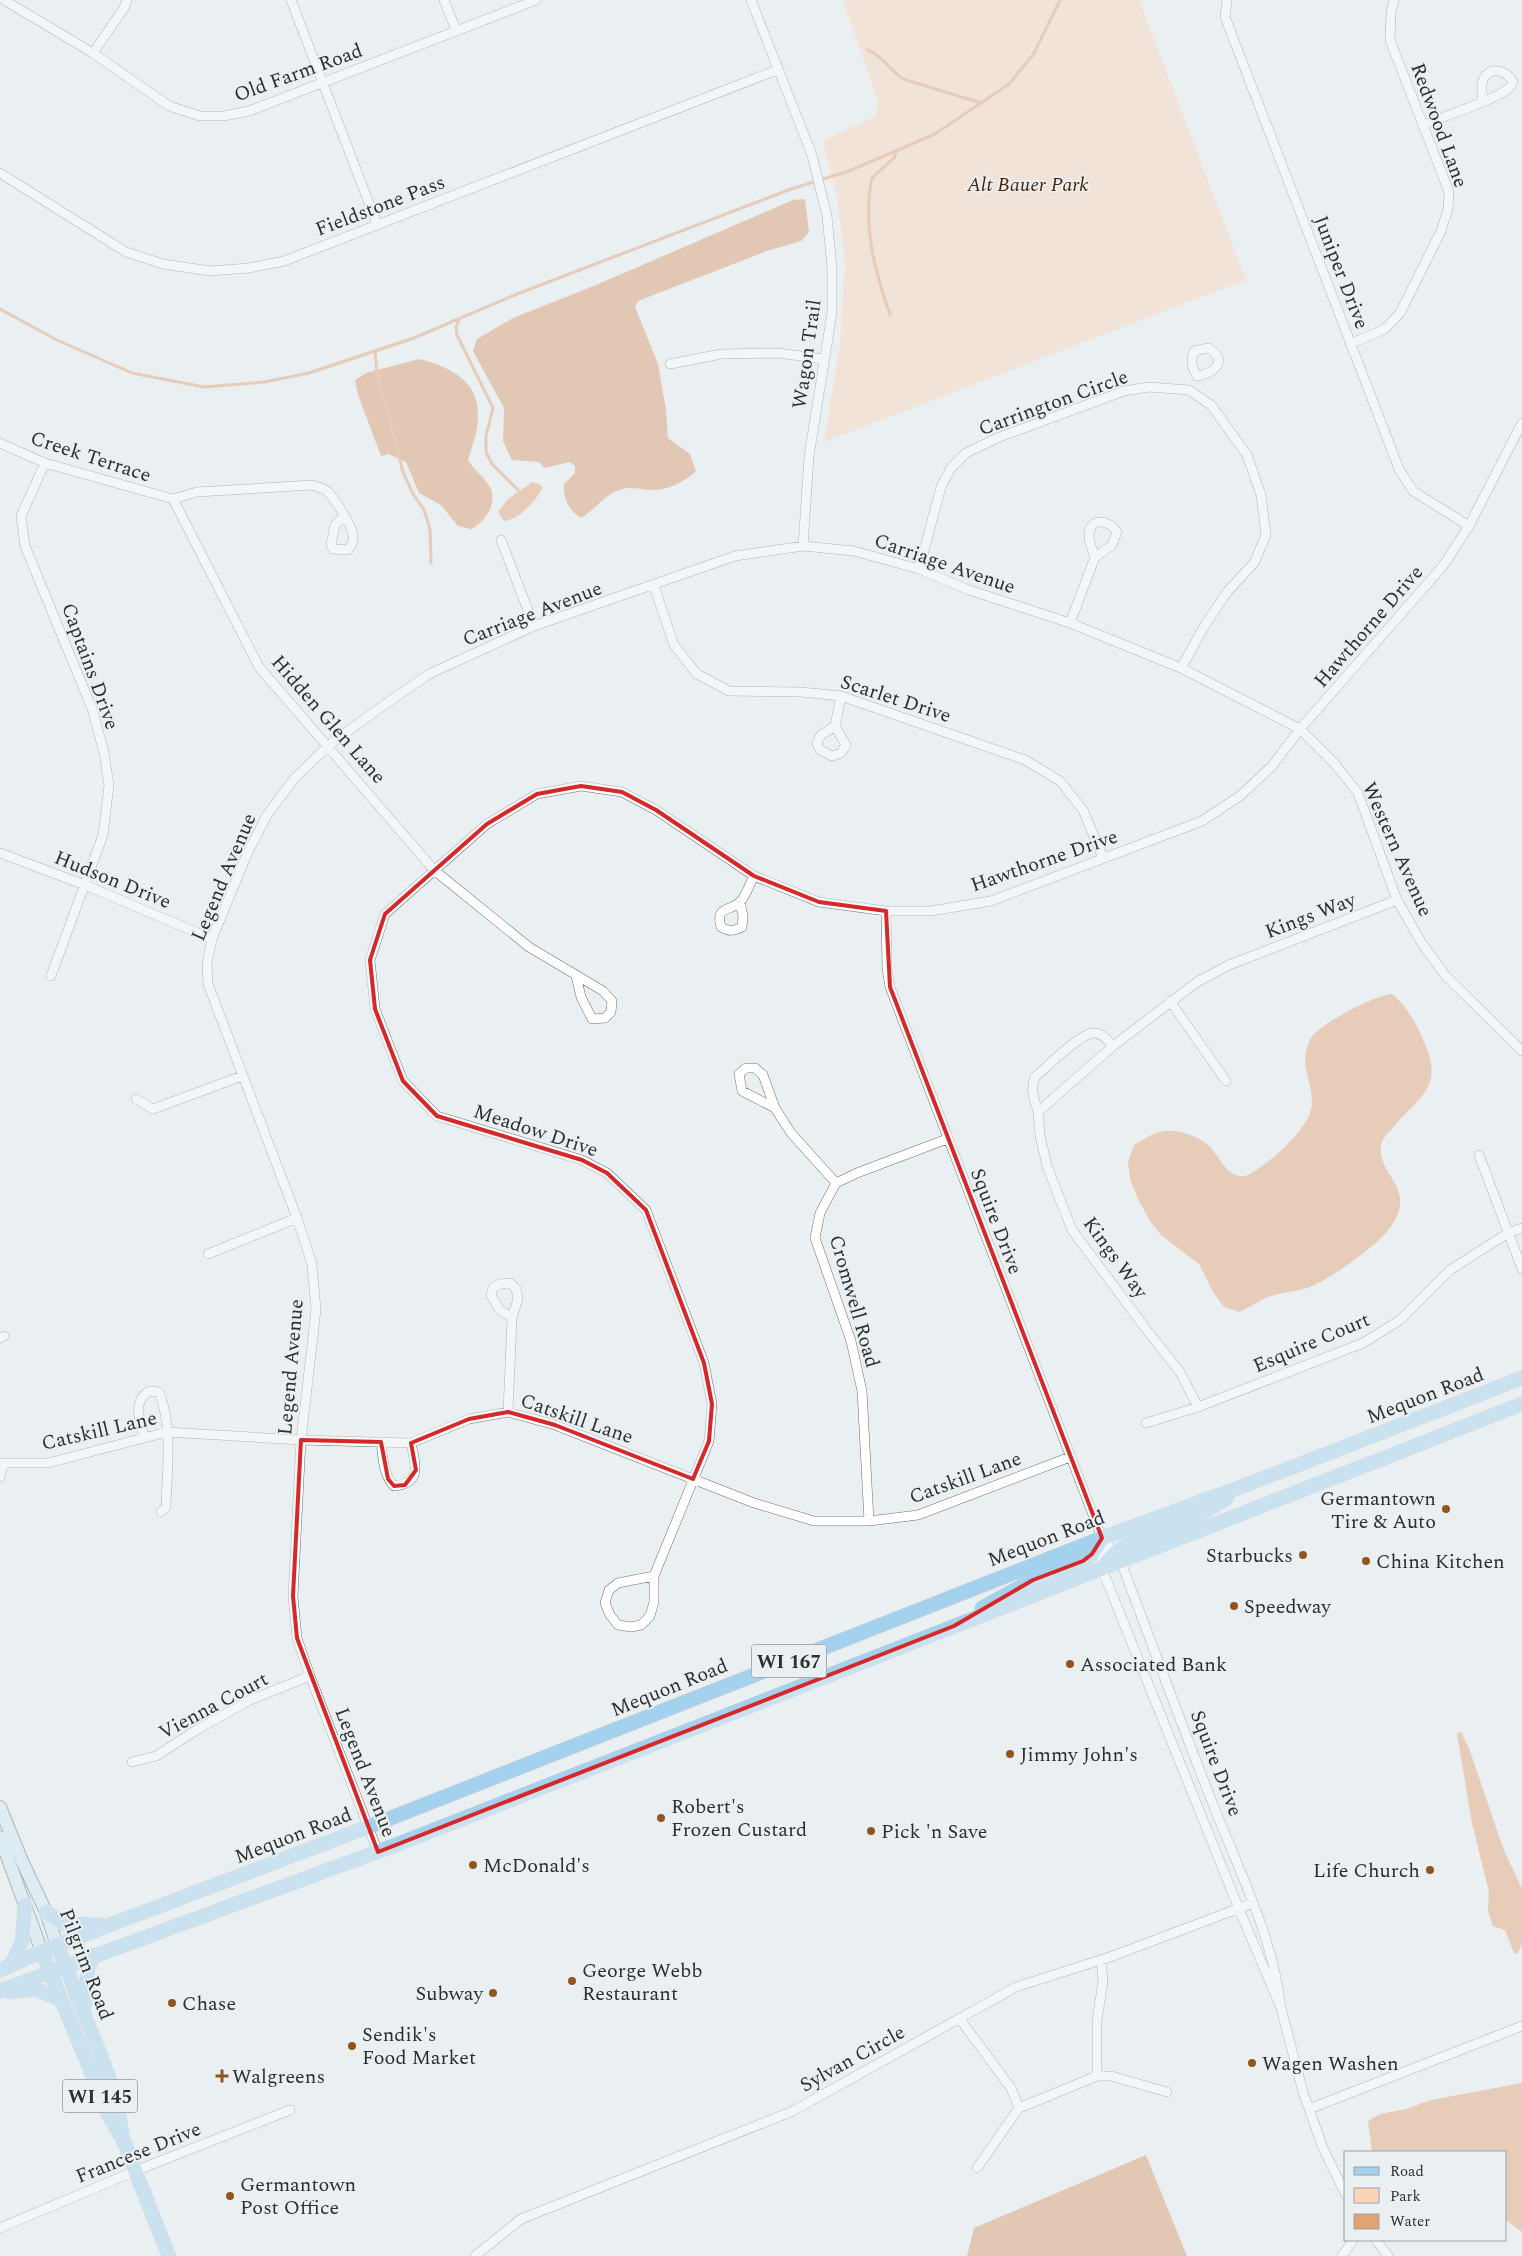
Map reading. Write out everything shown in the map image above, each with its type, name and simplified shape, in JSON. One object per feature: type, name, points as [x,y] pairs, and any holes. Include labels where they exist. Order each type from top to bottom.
[{"type":"main road","name":"Mequon Road","points":[[6,1968],[57,1946],[368,1827],[1102,1538],[1246,1485],[1522,1378]]},
{"type":"main road","points":[[1482,1394],[1491,1416]]},
{"type":"main road","points":[[1102,1569],[1108,1557],[1117,1557],[1522,1404]]},
{"type":"main road","points":[[1117,1557],[1129,1544],[1182,1523],[1214,1506],[1246,1485]]},
{"type":"main road","points":[[954,1626],[999,1598],[1033,1580],[1083,1561],[1092,1554],[1102,1538]]},
{"type":"main road","name":"WI 167","points":[[0,1992],[49,1972],[378,1852],[1102,1569]]},
{"type":"main road","points":[[6,1968],[22,1942],[25,1905]]},
{"type":"main road","points":[[46,1912],[68,1925],[114,1924]]},
{"type":"main road","name":"Pilgrim Road","points":[[57,1946],[107,2072],[123,2140],[169,2256]]},
{"type":"main road","name":"Pilgrim Road","points":[[42,1952],[109,2116],[123,2140]]},
{"type":"main road","points":[[84,2013],[88,1968],[94,1956]]},
{"type":"main road","points":[[0,1992],[36,1989],[61,2000]]},
{"type":"main road","points":[[81,2049],[96,2043]]},
{"type":"street","name":"Old Farm Road","points":[[4,0],[93,53],[169,106],[200,116],[224,116],[249,111],[536,0]]},
{"type":"street","points":[[93,53],[124,8],[127,0]]},
{"type":"street","points":[[291,0],[377,224]]},
{"type":"street","points":[[444,0],[456,30]]},
{"type":"street","name":"Wagon Trail","points":[[750,0],[812,155],[827,216],[832,268],[832,313],[823,359],[809,456],[804,546]]},
{"type":"street","name":"Juniper Drive","points":[[1227,0],[1225,17],[1399,469],[1413,491],[1469,526]]},
{"type":"street","name":"Redwood Lane","points":[[1350,344],[1385,329],[1400,313],[1441,231],[1448,209],[1449,192],[1390,40],[1391,13],[1394,0]]},
{"type":"street","name":"Fieldstone Pass","points":[[0,173],[126,252],[163,264],[200,269],[249,268],[284,261],[777,70]]},
{"type":"street","points":[[1423,125],[1483,101]]},
{"type":"street","points":[[670,364],[721,354],[778,353],[823,359]]},
{"type":"street","points":[[1189,390],[1197,376]]},
{"type":"street","name":"Carrington Circle","points":[[919,569],[941,487],[952,468],[966,453],[997,438],[1124,391],[1150,387],[1189,390],[1211,405],[1247,454],[1261,495],[1266,535],[1254,564],[1227,592],[1205,625],[1181,668]]},
{"type":"street","name":"Hawthorne Drive","points":[[434,870],[487,824],[537,794],[581,786],[622,792],[656,810],[754,876],[819,902],[886,911],[931,911],[991,901],[1202,821],[1240,796],[1272,766],[1300,729],[1443,566],[1469,526],[1522,423]]},
{"type":"street","name":"Creek Terrace","points":[[0,443],[45,464],[173,499]]},
{"type":"street","name":"Captains Drive","points":[[45,464],[21,516],[26,546],[93,710],[109,785],[103,835],[51,976]]},
{"type":"street","points":[[173,499],[197,492],[312,485],[326,490],[344,516]]},
{"type":"street","name":"Hidden Glen Lane","points":[[173,499],[259,667],[329,745],[434,870],[529,947],[603,991],[612,1001],[611,1012],[605,1018],[592,1019],[581,997],[576,976]]},
{"type":"street","points":[[500,540],[534,626]]},
{"type":"street","name":"Carriage Avenue","points":[[329,745],[429,674],[534,626],[654,586],[697,568],[735,556],[804,546],[854,551],[919,569],[970,590],[1070,623],[1181,668],[1300,729]]},
{"type":"street","points":[[1070,623],[1095,557]]},
{"type":"street","name":"Scarlet Drive","points":[[654,586],[674,645],[697,674],[729,691],[801,692],[841,696],[1025,760],[1060,781],[1083,810],[1103,858]]},
{"type":"street","points":[[835,726],[841,696]]},
{"type":"street","name":"Western Avenue","points":[[1300,729],[1334,763],[1358,793],[1397,900],[1421,942],[1445,976],[1520,1046]]},
{"type":"street","name":"Legend Avenue","points":[[329,745],[294,779],[267,815],[247,854],[212,939],[207,963],[208,984],[297,1218],[312,1264],[316,1310],[301,1440],[293,1596],[297,1638],[378,1852]]},
{"type":"street","name":"Hudson Drive","points":[[0,852],[85,885],[212,939]]},
{"type":"street","name":"Meadow Drive","points":[[434,870],[385,914],[370,960],[375,1009],[404,1081],[437,1116],[582,1160],[607,1173],[646,1210],[704,1363],[712,1404],[709,1441],[654,1576]]},
{"type":"street","points":[[740,902],[754,876]]},
{"type":"street","name":"Kings Way","points":[[1038,1112],[1113,1046],[1197,982],[1229,965],[1397,900]]},
{"type":"street","name":"Squire Drive","points":[[886,911],[887,969],[890,987],[947,1140],[1102,1538],[1117,1557],[1253,1903],[1278,1977],[1281,2008]]},
{"type":"street","points":[[1170,1001],[1226,1081]]},
{"type":"street","name":"Kings Way","points":[[1113,1046],[1105,1038],[1093,1033],[1083,1037],[1035,1077],[1031,1086],[1038,1112],[1040,1136],[1047,1166],[1072,1230],[1180,1372],[1198,1407]]},
{"type":"street","points":[[775,1108],[742,1091],[739,1074],[746,1068],[755,1068],[763,1074],[775,1108],[791,1132],[836,1183],[857,1173],[947,1140]]},
{"type":"street","points":[[136,1099],[153,1109],[242,1076]]},
{"type":"street","points":[[1478,1155],[1522,1268]]},
{"type":"street","name":"Cromwell Road","points":[[836,1183],[820,1213],[815,1238],[851,1341],[862,1391],[869,1521]]},
{"type":"street","points":[[208,1254],[297,1218]]},
{"type":"street","name":"Esquire Court","points":[[1146,1423],[1198,1407],[1363,1343],[1400,1320],[1450,1270],[1508,1233],[1522,1228]]},
{"type":"street","points":[[508,1412],[512,1318]]},
{"type":"street","points":[[144,1437],[138,1405],[142,1396],[149,1391],[160,1392],[164,1404],[167,1432],[166,1507],[161,1512]]},
{"type":"street","name":"Catskill Lane","points":[[1,1463],[48,1463],[167,1432],[301,1440],[412,1443],[469,1418],[508,1412],[555,1425],[754,1504],[814,1521],[869,1521],[918,1515],[1070,1457]]},
{"type":"street","points":[[381,1442],[384,1466],[388,1479],[394,1486],[405,1485],[412,1480],[416,1470],[412,1443]]},
{"type":"street","points":[[0,1477],[1,1463]]},
{"type":"street","name":"Squire Drive","points":[[1102,1538],[1102,1569],[1238,1908],[1281,2008],[1309,2109],[1323,2148],[1344,2191]]},
{"type":"street","points":[[654,1576],[654,1602],[650,1616],[642,1626],[631,1628],[618,1625],[610,1615],[605,1603],[609,1590],[618,1582],[654,1576]]},
{"type":"street","name":"Vienna Court","points":[[132,1762],[156,1756],[198,1729],[250,1700],[310,1676]]},
{"type":"street","name":"Pilgrim Road","points":[[0,1807],[22,1861],[46,1912],[57,1946]]},
{"type":"street","name":"Pilgrim Road","points":[[0,1837],[42,1952]]},
{"type":"street","name":"Sylvan Circle","points":[[475,2256],[521,2218],[793,2111],[1016,1987],[1101,1960],[1253,1903]]},
{"type":"street","points":[[1097,2076],[1097,2020],[1103,1981],[1101,1960]]},
{"type":"street","points":[[959,2018],[1011,2088],[1019,2108]]},
{"type":"street","points":[[1309,2109],[1522,2026]]},
{"type":"street","points":[[977,2168],[1019,2108],[1097,2076],[1111,2076],[1168,2092]]},
{"type":"street","name":"Francese Drive","points":[[0,2228],[134,2171],[290,2110]]},
{"type":"street","points":[[1342,2256],[1352,2241]]},
{"type":"street","points":[[1377,2241],[1388,2256]]},
{"type":"highlighted area","points":[[581,786],[622,792],[656,810],[754,876],[819,902],[886,911],[890,987],[1102,1538],[1092,1554],[1083,1561],[1033,1580],[954,1626],[378,1852],[297,1638],[293,1596],[301,1440],[381,1442],[388,1479],[394,1486],[405,1485],[416,1470],[411,1443],[469,1419],[508,1412],[555,1425],[693,1479],[709,1441],[712,1404],[704,1363],[646,1210],[607,1173],[582,1160],[437,1116],[403,1081],[375,1009],[370,960],[385,914],[487,824],[537,794]]},
{"type":"green space","name":"Alt Bauer Park","points":[[843,0],[1139,0],[1246,280],[824,442],[840,344],[845,261],[837,197],[823,141],[876,116],[878,102]]},
{"type":"shaded area","points":[[805,199],[809,232],[801,241],[767,251],[638,301],[635,307],[658,364],[666,410],[668,438],[690,454],[696,471],[692,475],[675,485],[663,489],[631,488],[619,490],[609,495],[581,518],[568,504],[564,489],[564,484],[575,473],[575,466],[570,462],[544,468],[539,462],[512,460],[503,441],[504,408],[473,351],[477,339],[513,318],[596,285],[793,200]]},
{"type":"shaded area","points":[[419,359],[448,369],[459,376],[468,384],[474,394],[478,420],[468,460],[488,484],[493,497],[490,510],[486,516],[477,526],[471,529],[458,526],[441,505],[419,493],[406,462],[388,454],[381,456],[358,395],[355,380],[366,373]]},
{"type":"shaded area","points":[[1146,2155],[1187,2256],[967,2256],[974,2228]]},
{"type":"water","points":[[532,482],[539,484],[543,488],[540,493],[516,517],[504,521],[498,512],[508,499]]},
{"type":"water","points":[[1392,994],[1406,1008],[1416,1025],[1429,1055],[1432,1069],[1431,1080],[1427,1090],[1386,1135],[1381,1145],[1381,1156],[1399,1193],[1400,1203],[1397,1215],[1389,1229],[1364,1253],[1319,1283],[1305,1289],[1271,1296],[1239,1312],[1224,1307],[1213,1292],[1199,1264],[1161,1235],[1150,1221],[1130,1179],[1128,1162],[1134,1145],[1160,1132],[1181,1132],[1207,1144],[1225,1167],[1234,1174],[1242,1176],[1252,1173],[1266,1164],[1288,1144],[1307,1120],[1312,1107],[1312,1100],[1305,1061],[1308,1046],[1313,1035],[1352,1009],[1374,999]]},
{"type":"water","points":[[1461,1732],[1469,1748],[1503,1848],[1522,1889],[1522,1942],[1518,1954],[1514,1953],[1505,1930],[1493,1926],[1488,1911],[1489,1892],[1472,1823],[1457,1734]]},
{"type":"water","points":[[1522,2083],[1522,2232],[1507,2221],[1507,2151],[1372,2151],[1368,2121],[1380,2114],[1406,2109],[1431,2100]]},
{"type":"waterway","points":[[0,309],[57,340],[132,373],[204,387],[264,382],[309,373],[414,338],[517,294],[791,189],[849,171],[935,134],[1009,84],[1033,55],[1060,0]]},
{"type":"waterway","points":[[868,50],[878,56],[903,79],[981,103]]},
{"type":"waterway","points":[[890,315],[875,265],[868,212],[872,178],[894,158],[896,152]]},
{"type":"waterway","points":[[459,320],[456,327],[457,335],[493,408],[486,436],[486,452],[492,464],[519,491]]},
{"type":"waterway","points":[[375,351],[377,373],[403,472],[413,494],[424,510],[430,529],[431,563]]},
{"type":"place","name":"Germantown Tire & Auto","points":[[1446,1509]]},
{"type":"place","name":"Starbucks","points":[[1303,1555]]},
{"type":"place","name":"China Kitchen","points":[[1366,1561]]},
{"type":"place","name":"Speedway","points":[[1234,1606]]},
{"type":"place","name":"Associated Bank","points":[[1070,1664]]},
{"type":"place","name":"Jimmy John's","points":[[1010,1754]]},
{"type":"place","name":"Robert's Frozen Custard","points":[[661,1818]]},
{"type":"place","name":"Pick 'n Save","points":[[871,1831]]},
{"type":"place","name":"McDonald's","points":[[473,1865]]},
{"type":"place","name":"Life Church","points":[[1430,1870]]},
{"type":"place","name":"George Webb Restaurant","points":[[572,1981]]},
{"type":"place","name":"Subway","points":[[493,1993]]},
{"type":"place","name":"Chase","points":[[172,2003]]},
{"type":"place","name":"Sendik's Food Market","points":[[352,2046]]},
{"type":"place","name":"Wagen Washen","points":[[1252,2063]]},
{"type":"place","name":"Walgreens","points":[[222,2076]]},
{"type":"place","name":"Germantown Post Office","points":[[230,2196]]}]
